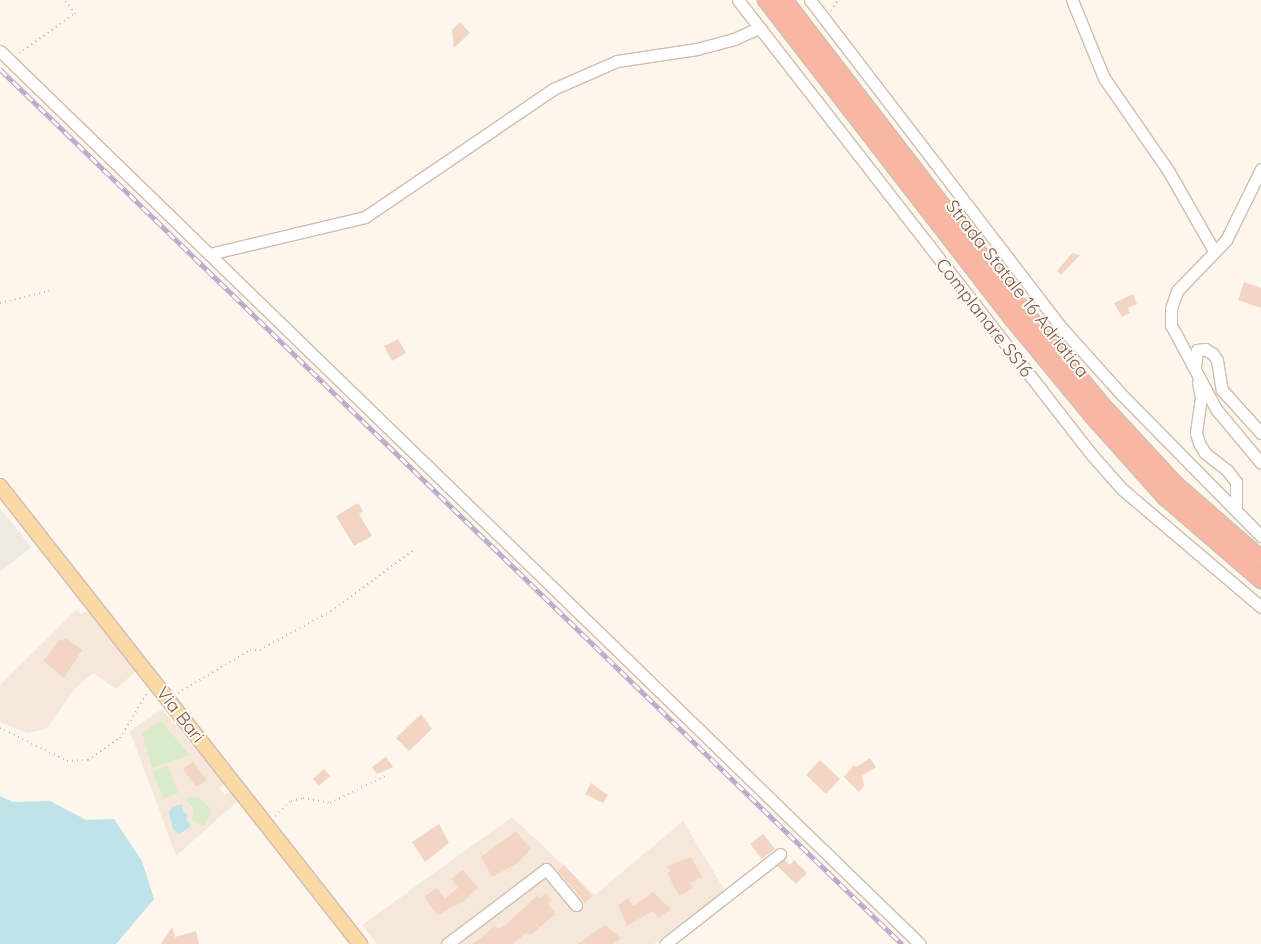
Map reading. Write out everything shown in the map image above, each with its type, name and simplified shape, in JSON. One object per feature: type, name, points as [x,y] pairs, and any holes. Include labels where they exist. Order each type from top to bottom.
[{"type":"highway","name":"Strada Statale 16 Adriatica","points":[[766,0],[1012,318],[1097,421],[1165,497],[1261,580]]},
{"type":"highway","name":"Strada Statale 16 Adriatica","points":[[784,0],[1022,309],[1103,406],[1174,483],[1261,559]]},
{"type":"main road","name":"Via Bari","points":[[0,486],[360,944]]},
{"type":"street","name":"Complanare SS16","points":[[738,0],[1091,454],[1122,490],[1261,607]]},
{"type":"street","points":[[810,0],[1059,325],[1261,536]]},
{"type":"street","points":[[1072,0],[1104,78],[1169,172],[1214,251]]},
{"type":"street","points":[[209,254],[365,217],[552,89],[617,61],[696,49],[734,39],[759,28]]},
{"type":"street","points":[[0,51],[920,944]]},
{"type":"street","points":[[1261,169],[1226,240],[1177,290],[1171,308],[1171,325],[1216,409],[1261,463]]},
{"type":"street","points":[[1236,510],[1236,482],[1227,470],[1204,453],[1196,434],[1201,397],[1196,369],[1197,350],[1205,349],[1213,354],[1217,360],[1222,390],[1261,433]]},
{"type":"street","points":[[665,944],[780,854]]},
{"type":"street","points":[[447,944],[546,870],[576,905]]},
{"type":"path","points":[[9,60],[75,14],[64,0]]},
{"type":"path","points":[[0,303],[53,290]]},
{"type":"path","points":[[168,701],[250,650],[260,650],[331,611],[415,549]]},
{"type":"path","points":[[0,728],[67,761],[88,760],[120,738],[145,695],[157,686]]},
{"type":"path","points":[[267,825],[291,801],[303,798],[330,803],[384,776]]},
{"type":"shaded area","points":[[0,508],[31,547],[0,572]]},
{"type":"shaded area","points":[[77,609],[80,614],[88,611],[136,671],[116,689],[93,673],[75,689],[46,729],[28,733],[0,722],[0,685]]},
{"type":"shaded area","points":[[162,709],[224,783],[219,789],[225,794],[230,792],[238,801],[176,856],[130,731]]},
{"type":"shaded area","points":[[512,817],[595,895],[683,821],[725,891],[654,944],[377,944],[362,925]]},
{"type":"green space","points":[[161,721],[190,755],[152,768],[142,733]]},
{"type":"green space","points":[[168,766],[178,793],[163,798],[153,772]]},
{"type":"green space","points":[[198,797],[209,807],[211,813],[204,826],[192,820],[193,808],[185,799]]},
{"type":"water","points":[[0,796],[13,802],[50,801],[86,820],[114,819],[142,861],[154,899],[116,944],[0,944]]},
{"type":"water","points":[[182,804],[183,812],[188,814],[186,819],[191,826],[179,834],[173,829],[169,813],[172,807]]},
{"type":"building","points":[[460,22],[470,33],[454,48],[452,30]]},
{"type":"building","points":[[1072,253],[1080,255],[1061,275],[1057,271]]},
{"type":"building","points":[[1244,282],[1261,288],[1261,308],[1238,300]]},
{"type":"building","points":[[1133,294],[1137,304],[1128,308],[1130,313],[1122,317],[1114,303]]},
{"type":"building","points":[[398,339],[406,353],[392,361],[384,346]]},
{"type":"building","points":[[358,503],[363,511],[359,514],[372,536],[354,546],[336,516]]},
{"type":"building","points":[[65,638],[82,650],[64,678],[43,661],[60,639],[63,641]]},
{"type":"building","points":[[421,714],[432,729],[409,751],[396,738]]},
{"type":"building","points":[[386,757],[393,767],[377,774],[372,767]]},
{"type":"building","points":[[870,758],[876,767],[862,776],[864,786],[859,792],[844,777],[854,765],[856,767]]},
{"type":"building","points":[[820,760],[840,779],[826,794],[806,775]]},
{"type":"building","points":[[193,762],[207,780],[196,787],[183,769]]},
{"type":"building","points":[[324,769],[330,776],[319,786],[313,779]]},
{"type":"building","points":[[591,783],[608,795],[603,803],[585,794]]},
{"type":"building","points":[[439,824],[449,843],[425,862],[412,842]]},
{"type":"building","points":[[516,831],[531,849],[518,863],[492,877],[481,857]]},
{"type":"building","points":[[763,834],[775,849],[762,859],[750,844]]},
{"type":"building","points":[[691,857],[702,877],[690,883],[693,888],[679,896],[667,873],[670,871],[667,866]]},
{"type":"building","points":[[785,860],[790,865],[794,860],[807,873],[796,884],[777,866]]},
{"type":"building","points":[[564,865],[592,896],[585,903],[558,871]]},
{"type":"building","points":[[463,870],[478,887],[464,901],[438,915],[424,897],[437,888],[445,898],[458,888],[451,879]]},
{"type":"building","points":[[653,892],[671,909],[658,918],[653,911],[627,926],[618,905],[628,898],[633,906]]},
{"type":"building","points":[[546,893],[552,901],[548,904],[556,914],[530,935],[527,932],[513,944],[473,944],[495,926],[498,929],[504,926],[538,895],[540,898]]},
{"type":"building","points":[[605,925],[621,938],[613,944],[578,944]]},
{"type":"building","points":[[172,927],[175,937],[196,931],[199,944],[161,944]]},
{"type":"railway","points":[[0,69],[902,944]]}]
